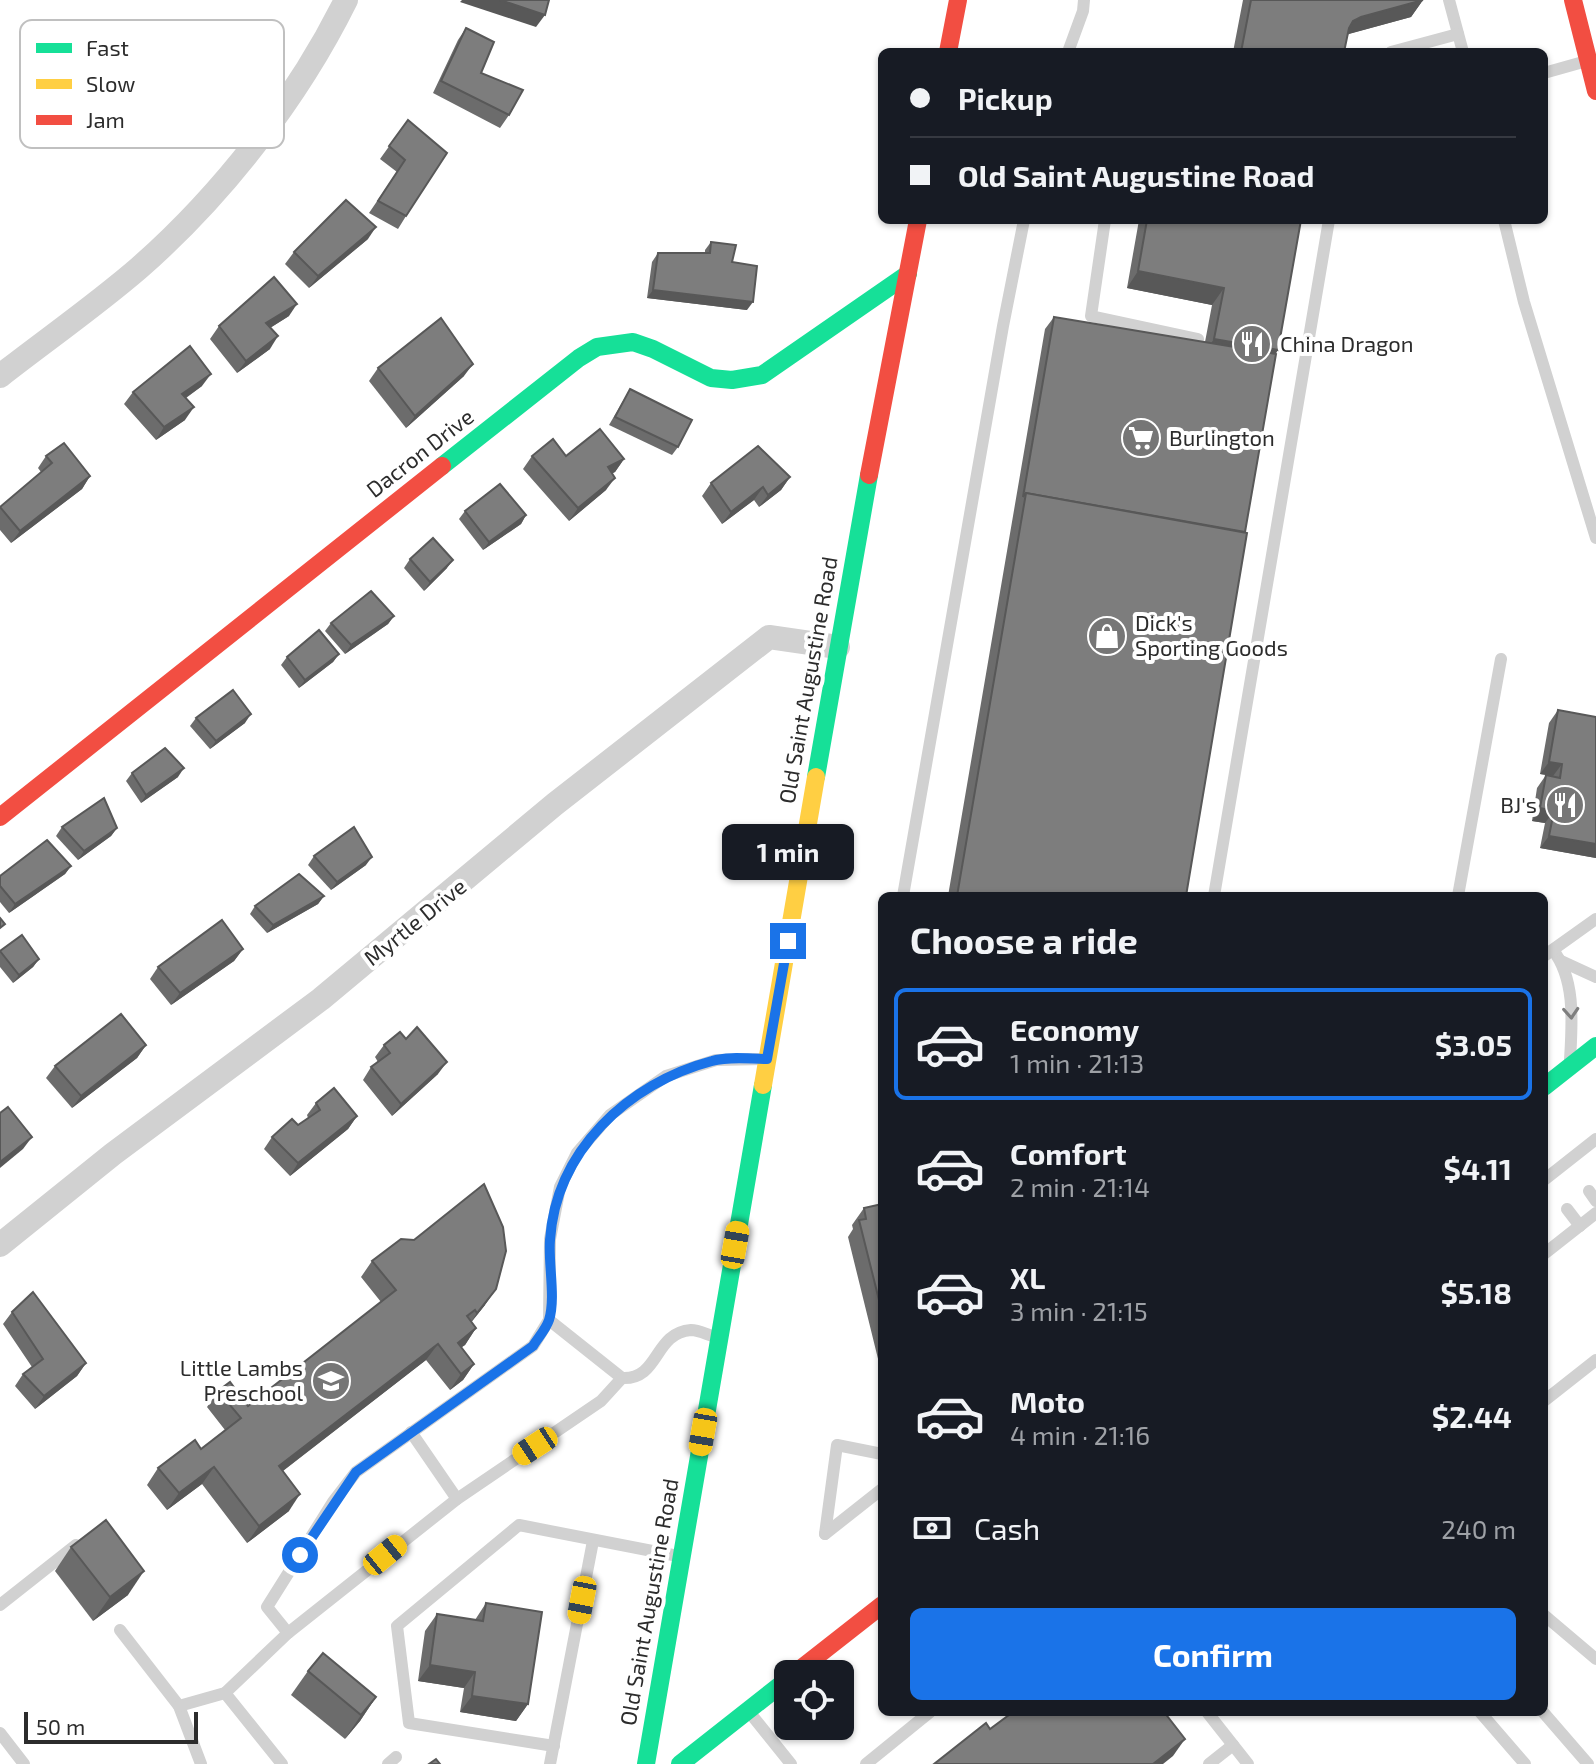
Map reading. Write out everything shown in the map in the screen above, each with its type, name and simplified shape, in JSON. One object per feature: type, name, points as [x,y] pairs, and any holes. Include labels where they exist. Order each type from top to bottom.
[{"type":"street","points":[[284,105],[346,0]]},
{"type":"street","points":[[949,48],[958,0]]},
{"type":"street","points":[[1573,0],[1596,91]]},
{"type":"street","points":[[0,376],[140,267],[199,208],[252,148]]},
{"type":"street","name":"Old Saint Augustine Road","points":[[646,1764],[838,647],[917,224]]},
{"type":"street","name":"Dacron Drive","points":[[0,817],[588,353],[614,343],[633,342],[711,378],[732,380],[762,375],[908,274]]},
{"type":"street","name":"Myrtle Drive","points":[[0,1245],[113,1154],[321,999],[555,804],[769,637],[838,647]]},
{"type":"street","points":[[1548,1084],[1596,1046]]},
{"type":"street","points":[[812,1660],[878,1608]]},
{"type":"street","points":[[680,1764],[774,1690]]},
{"type":"lane","points":[[1069,48],[1084,0]]},
{"type":"lane","points":[[1449,0],[1462,48]]},
{"type":"lane","points":[[1406,48],[1458,34]]},
{"type":"lane","points":[[1548,72],[1588,61]]},
{"type":"lane","points":[[904,892],[1023,224]]},
{"type":"lane","points":[[1104,224],[1091,316],[1198,339]]},
{"type":"lane","points":[[1215,892],[1328,224]]},
{"type":"lane","points":[[1505,224],[1533,332],[1596,538]]},
{"type":"lane","points":[[1459,892],[1501,659]]},
{"type":"lane","points":[[1553,956],[1596,919]]},
{"type":"lane","points":[[1553,956],[1596,977]]},
{"type":"lane","points":[[1553,956],[1573,1012],[1570,1067]]},
{"type":"lane","points":[[288,1633],[267,1607],[333,1502],[356,1472],[533,1346],[549,1320],[550,1239],[560,1187],[577,1153],[610,1115],[666,1076],[716,1060],[767,1059]]},
{"type":"lane","points":[[1548,1181],[1595,1141]]},
{"type":"lane","points":[[1567,1209],[1580,1226]]},
{"type":"lane","points":[[1548,1245],[1596,1213]]},
{"type":"lane","points":[[549,1320],[622,1378],[635,1379],[645,1371],[667,1339],[681,1333],[693,1330],[719,1338]]},
{"type":"lane","points":[[1548,1398],[1596,1360]]},
{"type":"lane","points":[[179,1706],[225,1693],[288,1633],[457,1499],[601,1401],[622,1378]]},
{"type":"lane","points":[[411,1432],[457,1499]]},
{"type":"lane","points":[[878,1453],[837,1445],[825,1534],[878,1492]]},
{"type":"lane","points":[[554,1746],[409,1723],[397,1626],[519,1525],[681,1557]]},
{"type":"lane","points":[[550,1764],[593,1541]]},
{"type":"lane","points":[[0,1605],[76,1545]]},
{"type":"lane","points":[[1548,1618],[1596,1659]]},
{"type":"lane","points":[[120,1630],[179,1706],[201,1764]]},
{"type":"lane","points":[[225,1693],[282,1764]]},
{"type":"lane","points":[[748,1711],[791,1764]]},
{"type":"lane","points":[[866,1764],[925,1716]]},
{"type":"lane","points":[[1210,1716],[1248,1764]]},
{"type":"lane","points":[[1483,1716],[1525,1764]]},
{"type":"lane","points":[[1546,1716],[1588,1764]]},
{"type":"lane","points":[[0,1733],[24,1764]]},
{"type":"lane","points":[[1209,1764],[1233,1745]]},
{"type":"building","points":[[500,0],[549,0],[545,15]]},
{"type":"building","points":[[1251,0],[1423,0],[1353,21],[1345,48],[1242,48]]},
{"type":"building","points":[[466,28],[494,42],[481,73],[523,90],[509,115],[441,81]]},
{"type":"building","points":[[408,120],[447,153],[406,216],[378,201],[405,160],[389,146]]},
{"type":"building","points":[[346,200],[376,227],[318,276],[294,252]]},
{"type":"building","points":[[1146,224],[1300,224],[1278,350],[1214,339],[1224,288],[1138,271]]},
{"type":"building","points":[[711,242],[736,245],[732,262],[757,266],[753,302],[653,290],[658,253],[710,253]]},
{"type":"building","points":[[274,277],[297,304],[266,323],[278,336],[246,361],[219,326]]},
{"type":"building","name":"Burlington","points":[[1054,317],[1276,354],[1245,532],[1026,493],[1023,497]]},
{"type":"building","points":[[441,318],[473,364],[415,416],[378,368]]},
{"type":"building","points":[[190,346],[211,374],[182,394],[194,407],[164,427],[133,392]]},
{"type":"building","points":[[630,389],[692,420],[678,447],[615,417]]},
{"type":"building","points":[[600,429],[624,459],[608,467],[615,478],[578,508],[532,456],[553,439],[566,456]]},
{"type":"building","points":[[64,443],[90,476],[20,531],[0,507],[52,463],[46,456]]},
{"type":"building","points":[[758,446],[790,477],[768,495],[763,487],[731,512],[711,483]]},
{"type":"building","points":[[500,484],[526,515],[489,542],[465,511]]},
{"type":"building","points":[[1026,493],[1247,533],[1187,892],[958,892]]},
{"type":"building","points":[[433,538],[453,560],[430,582],[410,559]]},
{"type":"building","points":[[371,591],[394,616],[351,645],[331,623]]},
{"type":"building","points":[[319,630],[339,654],[305,680],[287,657]]},
{"type":"building","points":[[233,690],[251,714],[216,741],[196,718]]},
{"type":"building","name":"BJ's","points":[[1558,710],[1596,717],[1596,844],[1549,836],[1554,811],[1540,808],[1546,775],[1560,778],[1562,764],[1549,762]]},
{"type":"building","points":[[165,748],[184,768],[146,795],[132,773]]},
{"type":"building","points":[[104,798],[117,828],[84,851],[62,827]]},
{"type":"building","points":[[354,827],[372,857],[337,882],[314,856]]},
{"type":"building","points":[[47,840],[71,866],[15,904],[0,886],[0,876]]},
{"type":"building","points":[[299,874],[324,896],[273,925],[255,906]]},
{"type":"building","points":[[222,920],[243,949],[180,993],[158,967]]},
{"type":"building","points":[[22,935],[39,959],[19,975],[0,951]]},
{"type":"building","points":[[121,1014],[146,1045],[81,1096],[55,1066]]},
{"type":"building","points":[[417,1027],[447,1062],[401,1104],[371,1067],[390,1053],[384,1045],[400,1032],[406,1039]]},
{"type":"building","points":[[334,1088],[357,1116],[298,1163],[272,1137],[292,1119],[298,1125],[320,1110],[316,1103]]},
{"type":"building","points":[[8,1107],[32,1137],[0,1162],[0,1113]]},
{"type":"building","points":[[484,1184],[503,1227],[506,1251],[496,1289],[477,1313],[475,1310],[467,1316],[476,1328],[458,1343],[474,1364],[461,1374],[438,1344],[279,1466],[300,1494],[259,1526],[214,1467],[179,1493],[158,1468],[195,1440],[201,1449],[241,1418],[218,1391],[230,1382],[248,1406],[396,1290],[372,1261],[401,1239],[414,1240]]},
{"type":"building","points":[[878,1205],[878,1296],[859,1220],[866,1219],[864,1208]]},
{"type":"building","points":[[33,1292],[86,1363],[44,1396],[23,1374],[43,1359],[12,1312]]},
{"type":"building","points":[[106,1520],[144,1571],[110,1597],[71,1547]]},
{"type":"building","points":[[486,1603],[542,1612],[528,1704],[472,1696],[475,1672],[430,1665],[437,1614],[483,1621]]},
{"type":"building","points":[[323,1653],[376,1697],[361,1715],[308,1671]]},
{"type":"building","points":[[1008,1716],[1167,1716],[1185,1739],[1153,1764],[934,1764],[986,1723],[990,1729]]},
{"type":"traffic: fast","points":[[442,466],[597,347],[633,342],[711,378],[732,380],[762,375],[908,274]]},
{"type":"traffic: fast","points":[[816,777],[869,475]]},
{"type":"traffic: fast","points":[[1548,1084],[1596,1046]]},
{"type":"traffic: fast","points":[[646,1764],[763,1085]]},
{"type":"traffic: fast","points":[[680,1764],[774,1690]]},
{"type":"traffic: slow","points":[[763,1085],[816,777]]},
{"type":"traffic: jam","points":[[949,48],[958,0]]},
{"type":"traffic: jam","points":[[1573,0],[1596,91]]},
{"type":"traffic: jam","points":[[869,475],[917,224]]},
{"type":"traffic: jam","points":[[0,817],[442,466]]},
{"type":"traffic: jam","points":[[812,1660],[878,1608]]},
{"type":"place","name":"China Dragon","points":[[1252,344]]},
{"type":"place","name":"Burlington","points":[[1141,438]]},
{"type":"place","name":"Dick's Sporting Goods","points":[[1107,636]]},
{"type":"place","name":"BJ's","points":[[1565,805]]},
{"type":"place","name":"Little Lambs Preschool","points":[[331,1381]]},
{"type":"route","points":[[300,1555],[356,1472],[533,1346],[549,1320],[550,1239],[560,1187],[577,1153],[610,1115],[666,1076],[716,1060],[767,1059],[788,941]]}]
